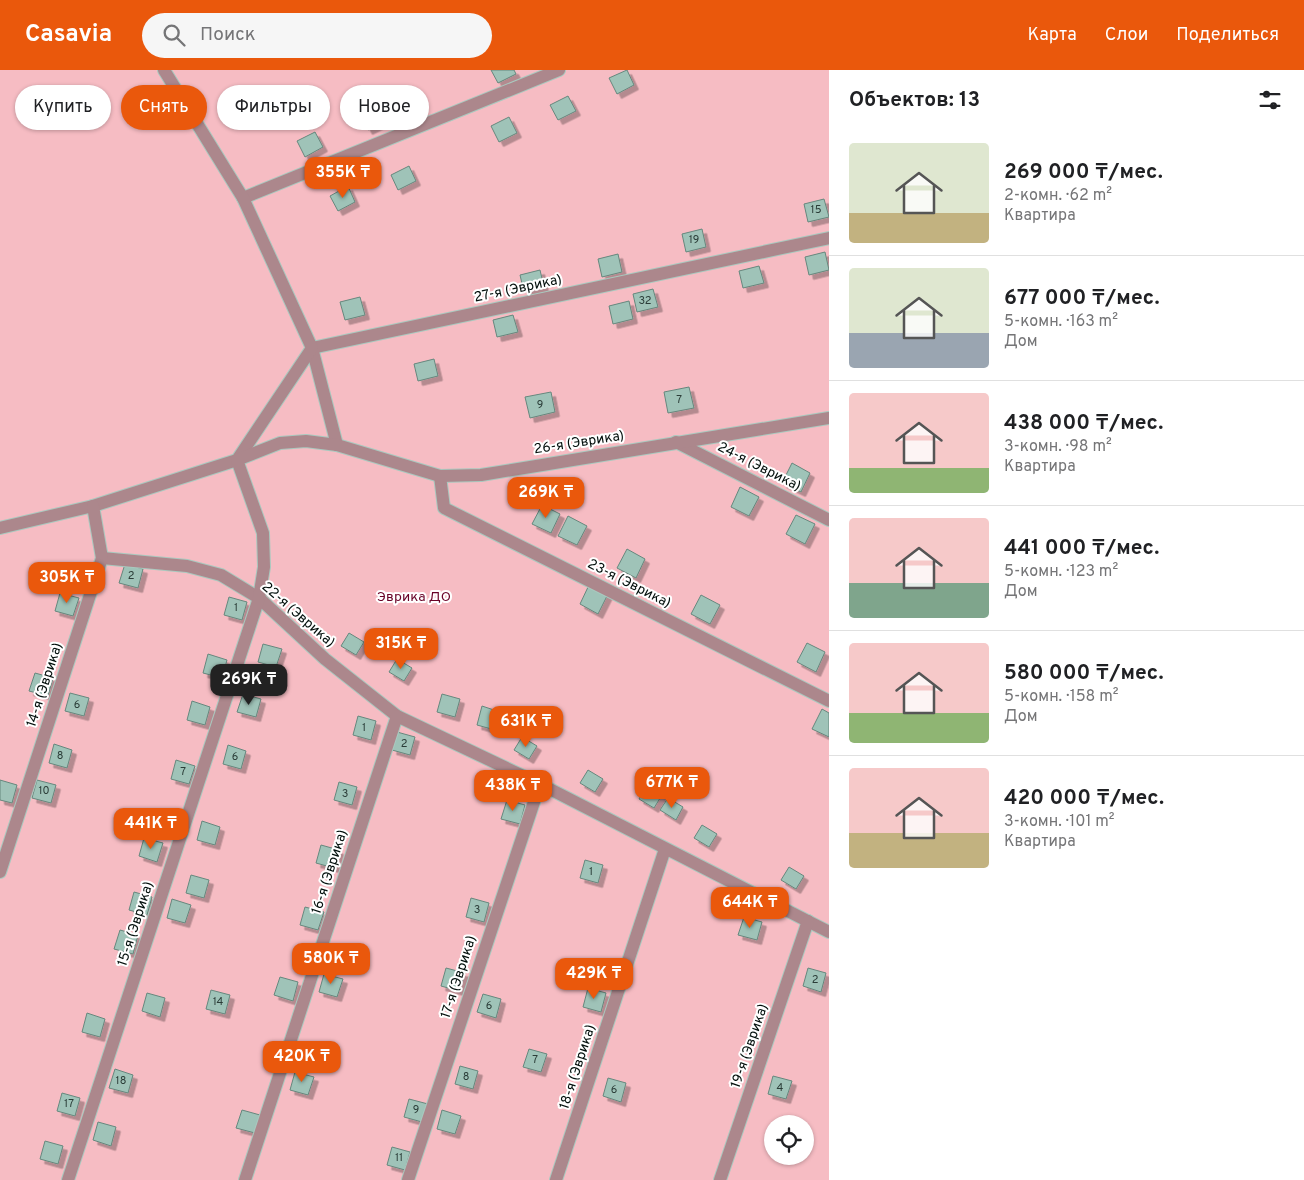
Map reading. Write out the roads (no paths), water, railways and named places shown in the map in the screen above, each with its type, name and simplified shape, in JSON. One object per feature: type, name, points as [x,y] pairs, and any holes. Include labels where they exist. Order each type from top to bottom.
[{"type":"lane","points":[[0,528],[93,506],[237,460],[280,443],[306,441],[337,445],[312,348],[243,198],[164,70]]},
{"type":"lane","points":[[243,198],[559,70]]},
{"type":"lane","name":"27-я (Эврика)","points":[[312,348],[829,238]]},
{"type":"lane","points":[[237,460],[312,348]]},
{"type":"lane","name":"26-я (Эврика)","points":[[337,445],[440,476],[481,475],[829,418]]},
{"type":"lane","name":"24-я (Эврика)","points":[[676,442],[829,520]]},
{"type":"lane","name":"15-я (Эврика)","points":[[68,1180],[258,598],[264,567],[263,533],[237,460]]},
{"type":"lane","name":"23-я (Эврика)","points":[[440,476],[444,508],[829,701]]},
{"type":"lane","name":"14-я (Эврика)","points":[[0,872],[102,558],[93,506]]},
{"type":"lane","name":"22-я (Эврика)","points":[[102,558],[187,566],[221,575],[258,598],[325,659],[397,716],[540,784],[829,932]]},
{"type":"lane","name":"16-я (Эврика)","points":[[245,1180],[397,716]]},
{"type":"lane","name":"17-я (Эврика)","points":[[408,1180],[540,784]]},
{"type":"lane","name":"18-я (Эврика)","points":[[556,1180],[665,848]]},
{"type":"lane","name":"19-я (Эврика)","points":[[720,1180],[808,922]]},
{"type":"park label","name":"Эврика ДО","points":[[414,597]]}]
